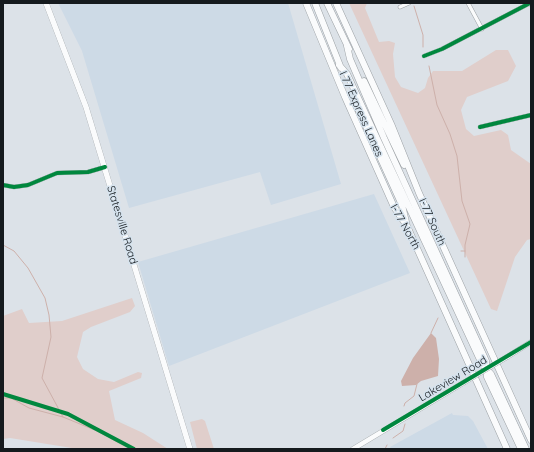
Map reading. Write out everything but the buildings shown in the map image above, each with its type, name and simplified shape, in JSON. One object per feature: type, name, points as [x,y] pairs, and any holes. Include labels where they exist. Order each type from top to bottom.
[{"type":"highway","name":"I-77 North","points":[[306,3],[344,97],[394,207],[407,226],[507,449]]},
{"type":"highway","name":"I 77 Express Lanes","points":[[315,3],[339,65],[402,205],[407,226]]},
{"type":"highway","name":"I 77 Express Lanes","points":[[327,3],[391,139],[419,193]]},
{"type":"highway","name":"I-77 South","points":[[336,3],[392,126],[419,193],[531,440]]},
{"type":"highway","points":[[347,46],[350,59],[384,138],[479,352]]},
{"type":"highway","points":[[339,65],[347,74],[479,352],[486,361],[487,369],[521,449]]},
{"type":"highway","points":[[494,386],[526,449]]},
{"type":"main road","name":"Statesville Road","points":[[46,3],[78,84],[105,167],[190,449]]},
{"type":"main road","name":"Lakeview Road","points":[[353,449],[531,342]]},
{"type":"street","points":[[400,7],[409,3]]},
{"type":"street","points":[[468,3],[482,28]]},
{"type":"street","points":[[424,56],[442,49],[531,3]]},
{"type":"street","points":[[480,127],[531,116]]},
{"type":"street","points":[[3,185],[14,187],[28,185],[57,173],[88,172],[105,167]]},
{"type":"shaded area","points":[[58,3],[288,3],[341,184],[271,205],[260,172],[129,208],[82,51]]},
{"type":"shaded area","points":[[349,3],[367,3],[365,8],[379,42],[389,41],[395,43],[393,54],[395,77],[401,87],[418,93],[425,88],[428,78],[433,71],[462,71],[496,50],[508,50],[516,66],[508,81],[467,97],[461,110],[466,129],[474,136],[501,130],[508,135],[511,150],[531,164],[531,239],[527,240],[515,257],[497,311],[491,309]]},
{"type":"shaded area","points":[[374,194],[410,273],[169,366],[138,262]]},
{"type":"shaded area","points":[[132,298],[135,306],[130,312],[91,327],[83,332],[77,357],[83,369],[98,379],[114,382],[138,372],[142,373],[141,378],[109,391],[115,420],[143,433],[168,449],[78,449],[10,438],[3,439],[3,316],[22,309],[29,323],[62,321]]},
{"type":"shaded area","points":[[431,333],[436,338],[439,359],[438,376],[421,381],[416,385],[402,386],[401,381],[413,358]]},
{"type":"shaded area","points":[[452,413],[453,415],[468,416],[473,421],[488,449],[391,449],[390,447]]},
{"type":"shaded area","points":[[202,419],[205,421],[214,449],[197,449],[190,422]]},
{"type":"waterway","points":[[414,6],[423,35],[423,47]]},
{"type":"waterway","points":[[429,66],[437,105],[450,134],[457,156],[462,201],[470,224],[465,245],[465,257]]},
{"type":"waterway","points":[[3,245],[14,251],[28,268],[45,298],[49,315],[51,337],[42,378],[63,417]]},
{"type":"waterway","points":[[431,333],[438,318]]},
{"type":"waterway","points":[[404,406],[405,403],[414,396],[417,384]]},
{"type":"waterway","points":[[3,398],[11,398],[29,408],[63,417],[97,431],[130,449]]},
{"type":"waterway","points":[[393,438],[403,431],[405,424]]},
{"type":"waterway","points":[[385,449],[387,445]]},
{"type":"cycle path","points":[[424,56],[442,49],[530,3]]},
{"type":"cycle path","points":[[480,127],[531,115]]},
{"type":"cycle path","points":[[3,185],[14,187],[28,185],[57,173],[88,172],[105,167]]},
{"type":"cycle path","points":[[383,430],[531,342]]},
{"type":"cycle path","points":[[3,394],[68,414],[134,449]]}]
